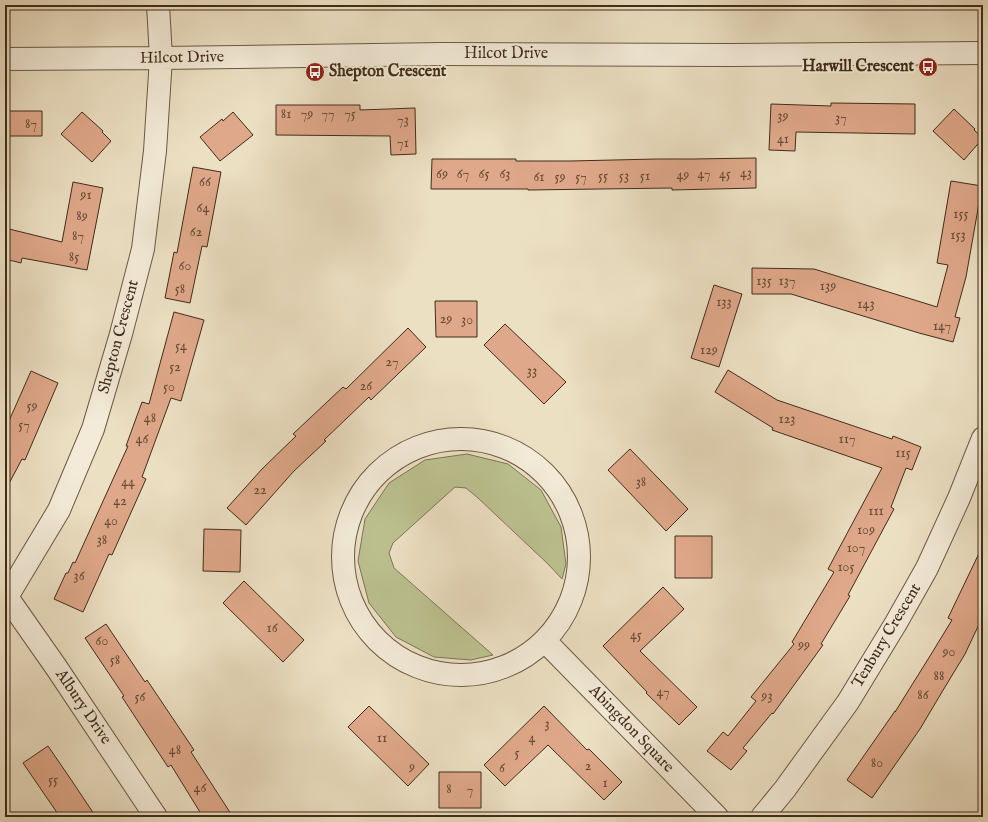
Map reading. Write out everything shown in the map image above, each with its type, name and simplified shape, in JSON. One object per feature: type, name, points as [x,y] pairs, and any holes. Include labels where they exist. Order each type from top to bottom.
[{"type":"street","name":"Shepton Crescent","points":[[6,599],[59,510],[93,429],[122,334],[143,249],[155,151],[161,58],[158,5]]},
{"type":"street","name":"Hilcot Drive","points":[[5,59],[442,54],[731,55],[983,53]]},
{"type":"street","points":[[466,438],[504,446],[538,466],[564,496],[578,532],[579,571],[568,609],[546,641],[514,664],[476,675],[437,673],[400,659],[370,634],[350,600],[342,562],[347,523],[364,488],[392,460],[427,443],[466,438]]},
{"type":"street","name":"Tenbury Crescent","points":[[762,817],[785,789],[848,702],[896,623],[927,568],[959,498],[983,438]]},
{"type":"street","name":"Albury Drive","points":[[6,599],[56,667],[156,817]]},
{"type":"street","name":"Abingdon Square","points":[[546,641],[717,817]]},
{"type":"green space","points":[[467,454],[508,464],[541,490],[561,527],[566,564],[562,579],[548,564],[466,488],[455,487],[393,543],[389,553],[394,568],[493,655],[471,660],[434,657],[396,637],[369,603],[358,561],[365,519],[389,483],[425,460]]},
{"type":"building","points":[[831,103],[915,104],[915,134],[796,132],[795,151],[769,150],[771,104],[831,106]]},
{"type":"building","points":[[276,105],[360,105],[360,110],[415,108],[416,154],[391,155],[390,136],[276,135]]},
{"type":"building","points":[[954,109],[983,138],[964,160],[933,131]]},
{"type":"building","points":[[5,111],[42,111],[42,136],[5,136]]},
{"type":"building","points":[[82,112],[103,131],[102,132],[111,141],[92,162],[61,134]]},
{"type":"building","points":[[233,112],[253,135],[220,161],[200,137]]},
{"type":"building","points":[[756,158],[756,188],[672,190],[672,188],[528,190],[431,189],[432,159],[516,159],[516,161],[571,161]]},
{"type":"building","points":[[193,167],[221,172],[207,247],[202,246],[190,303],[165,298],[174,252],[177,253]]},
{"type":"building","points":[[951,181],[982,186],[966,277],[955,317],[960,318],[953,342],[791,294],[752,294],[752,268],[814,269],[937,307],[948,265],[937,263]]},
{"type":"building","points":[[73,182],[103,188],[87,270],[22,258],[21,263],[5,259],[5,228],[62,242]]},
{"type":"building","points":[[714,285],[742,294],[719,367],[691,358]]},
{"type":"building","points":[[435,301],[477,301],[477,337],[436,337]]},
{"type":"building","points":[[174,312],[204,320],[181,401],[171,398],[142,477],[146,479],[112,555],[109,554],[83,612],[54,599],[66,573],[68,573],[73,562],[75,563],[128,446],[126,446],[142,402],[149,404]]},
{"type":"building","points":[[505,324],[566,382],[544,404],[484,345]]},
{"type":"building","points":[[408,328],[426,347],[371,400],[369,397],[324,440],[326,441],[294,471],[246,525],[227,508],[262,469],[296,436],[293,434],[343,387],[346,389]]},
{"type":"building","points":[[728,370],[777,400],[892,439],[893,436],[921,447],[912,470],[906,468],[891,507],[894,509],[848,595],[850,596],[821,644],[823,645],[773,714],[772,713],[743,748],[747,751],[731,770],[707,751],[723,732],[728,736],[756,701],[751,697],[794,644],[792,642],[834,572],[828,569],[882,468],[772,430],[773,428],[715,392]]},
{"type":"building","points":[[31,371],[58,383],[25,460],[22,459],[5,491],[5,430]]},
{"type":"building","points":[[630,449],[688,509],[666,531],[608,470]]},
{"type":"building","points":[[204,529],[241,530],[240,572],[203,571]]},
{"type":"building","points":[[675,536],[712,536],[712,578],[675,578]]},
{"type":"building","points":[[983,545],[983,616],[965,654],[920,729],[872,798],[847,780],[895,712],[952,620],[948,618]]},
{"type":"building","points":[[244,581],[304,640],[283,662],[223,603]]},
{"type":"building","points":[[663,587],[684,609],[640,651],[697,707],[679,725],[646,693],[647,692],[603,646]]},
{"type":"building","points":[[106,624],[145,682],[147,680],[194,750],[191,752],[233,817],[203,817],[171,765],[168,767],[122,697],[124,696],[85,638]]},
{"type":"building","points":[[369,706],[429,764],[408,786],[348,727]]},
{"type":"building","points":[[544,706],[587,750],[589,749],[622,782],[604,800],[548,745],[505,786],[484,765]]},
{"type":"building","points":[[48,746],[96,817],[60,817],[23,763]]},
{"type":"building","points":[[439,772],[481,772],[481,808],[439,808]]},
{"type":"place","name":"Harwill Crescent","points":[[928,67]]},
{"type":"place","name":"Shepton Crescent","points":[[315,72]]}]
